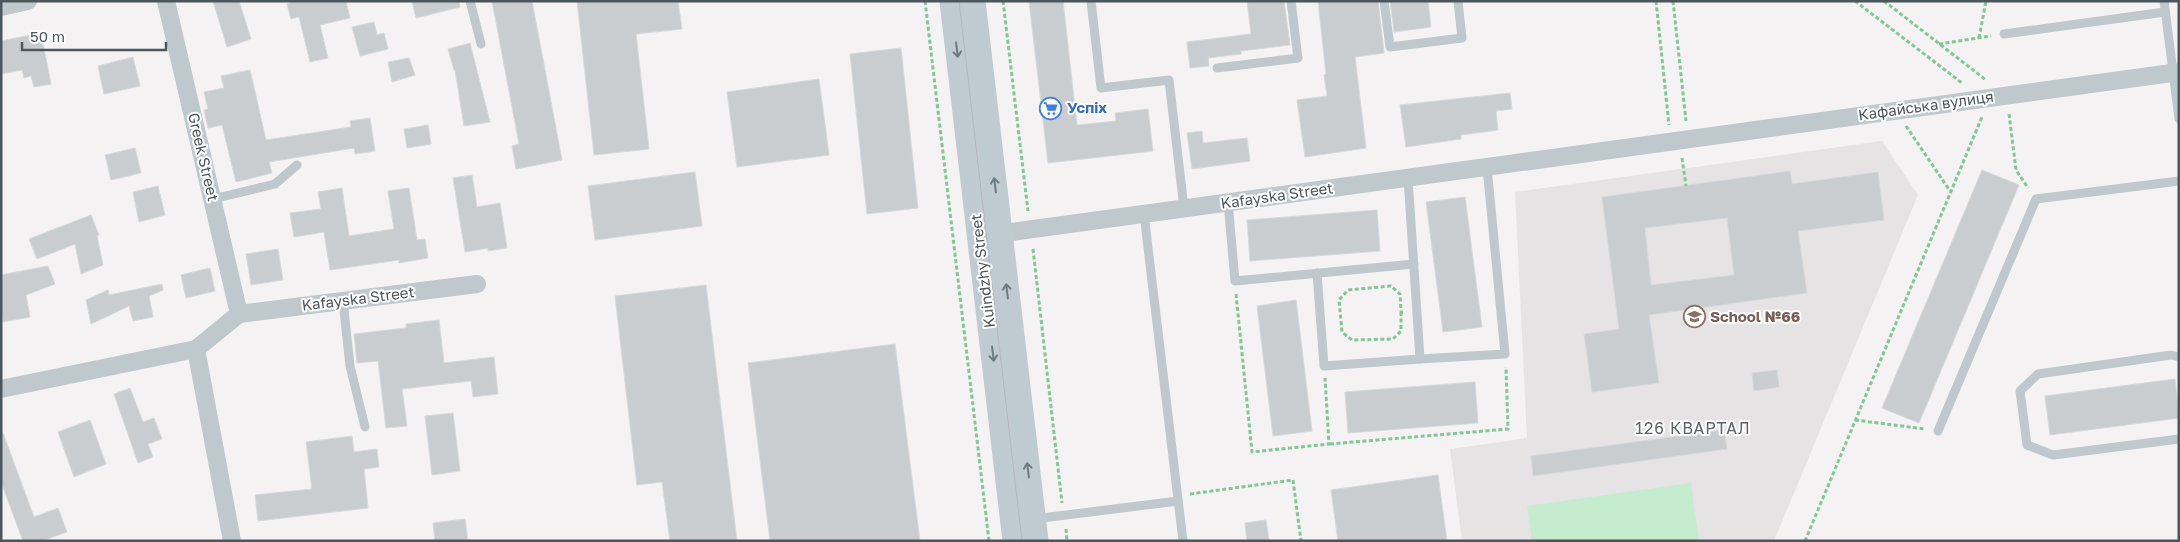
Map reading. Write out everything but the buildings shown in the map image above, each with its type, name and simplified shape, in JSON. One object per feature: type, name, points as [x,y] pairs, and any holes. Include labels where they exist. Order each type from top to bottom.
[{"type":"main road","name":"Kuindzhy Street","points":[[952,1],[990,235]]},
{"type":"main road","name":"Kuindzhy Street","points":[[973,1],[990,235],[1024,527]]},
{"type":"street","points":[[1,7],[28,1]]},
{"type":"street","name":"Greek Street","points":[[166,1],[240,314]]},
{"type":"street","name":"Кафайська вулиця","points":[[1574,155],[2176,72]]},
{"type":"street","name":"Kafayska Street","points":[[990,235],[1574,155]]},
{"type":"street","name":"Kafayska Street","points":[[240,314],[477,284]]},
{"type":"street","points":[[1,389],[196,349],[240,314]]},
{"type":"street","points":[[196,349],[232,541]]},
{"type":"lane","points":[[470,1],[481,44]]},
{"type":"lane","points":[[1091,1],[1101,88],[1169,80],[1184,208]]},
{"type":"lane","points":[[1217,68],[1298,58],[1291,1]]},
{"type":"lane","points":[[1384,1],[1390,47],[1462,38],[1458,1]]},
{"type":"lane","points":[[2164,1],[2176,72],[2179,119]]},
{"type":"lane","points":[[2004,34],[2165,12]]},
{"type":"lane","points":[[212,199],[275,184],[297,165]]},
{"type":"lane","points":[[1317,273],[1324,366],[1505,354],[1487,167]]},
{"type":"lane","points":[[1408,178],[1420,359]]},
{"type":"lane","points":[[1938,430],[2036,199],[2179,181]]},
{"type":"lane","points":[[1228,202],[1235,281],[1414,264]]},
{"type":"lane","points":[[1144,214],[1183,541]]},
{"type":"lane","points":[[343,301],[350,366],[365,427]]},
{"type":"lane","points":[[2179,357],[2171,355],[2038,374],[2020,391],[2027,445],[2053,455],[2179,439]]},
{"type":"lane","points":[[1024,527],[1064,515],[1178,498]]},
{"type":"path","points":[[925,1],[989,541]]},
{"type":"path","points":[[1004,1],[1028,211]]},
{"type":"path","points":[[1656,1],[1686,186]]},
{"type":"path","points":[[1673,1],[1680,140]]},
{"type":"path","points":[[1855,1],[1993,97]]},
{"type":"path","points":[[1884,1],[1939,44],[1993,97],[2016,170],[2024,182]]},
{"type":"path","points":[[1979,38],[1986,1]]},
{"type":"path","points":[[1939,44],[2004,34]]},
{"type":"path","points":[[1805,541],[1950,192],[1993,97]]},
{"type":"path","points":[[1896,111],[1950,192]]},
{"type":"path","points":[[1033,249],[1067,541]]},
{"type":"path","points":[[1235,281],[1252,452],[1508,429],[1505,354]]},
{"type":"path","points":[[1391,286],[1400,294],[1401,312],[1401,331],[1393,339],[1352,340],[1342,332],[1339,300],[1348,290],[1391,286]]},
{"type":"path","points":[[1401,312],[1417,311]]},
{"type":"path","points":[[1324,366],[1330,444]]},
{"type":"path","points":[[1855,420],[1938,430]]},
{"type":"path","points":[[1178,498],[1293,480],[1301,541]]},
{"type":"shaded area","name":"School №66","points":[[1882,141],[1918,195],[1774,541],[1462,541],[1450,449],[1527,438],[1515,192]]},
{"type":"green space","points":[[1691,483],[1699,541],[1532,541],[1527,506]]},
{"type":"tram line","points":[[959,1],[1022,541]]},
{"type":"place","name":"Успіх","points":[[1051,108]]},
{"type":"place","name":"School №66","points":[[1694,317]]},
{"type":"district","name":"126 КВАРТАЛ","points":[[1693,428]]}]
